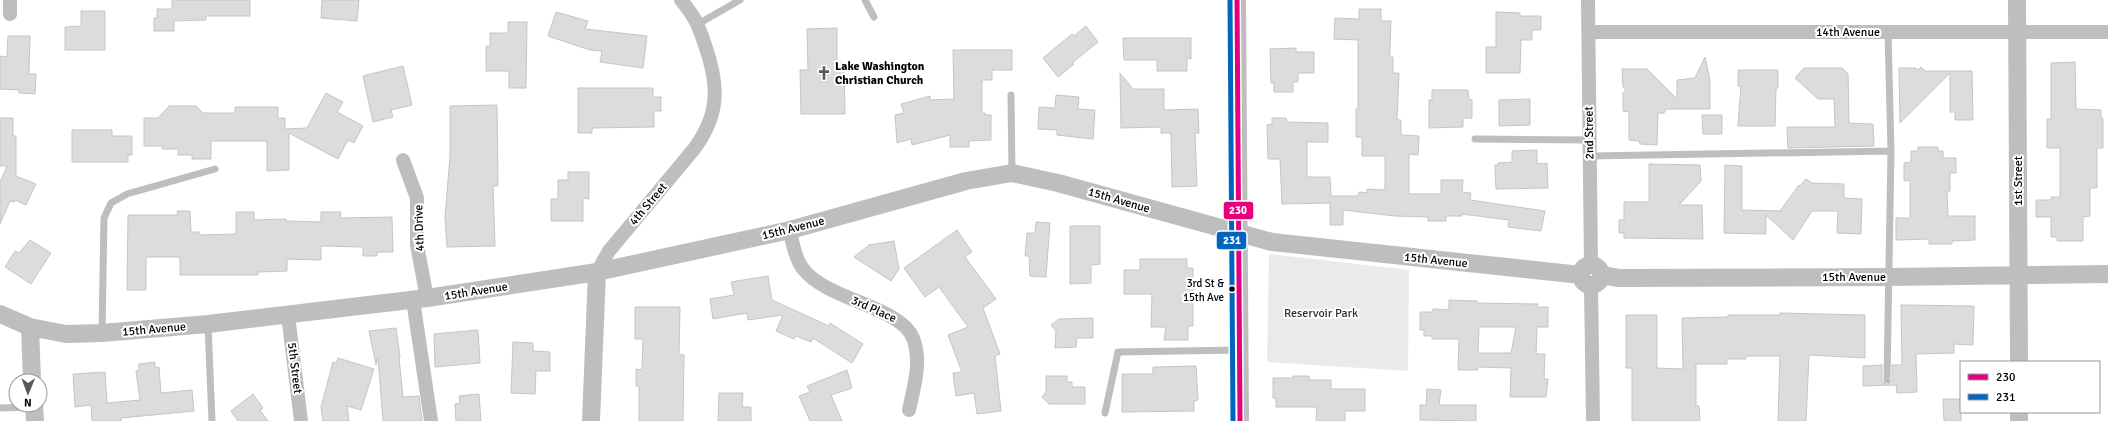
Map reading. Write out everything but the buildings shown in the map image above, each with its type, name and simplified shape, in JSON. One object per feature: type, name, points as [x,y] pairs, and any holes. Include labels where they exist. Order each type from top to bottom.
[{"type":"street","points":[[10,0],[10,14]]},
{"type":"street","name":"4th Street","points":[[591,421],[597,272],[609,251],[702,138],[712,112],[716,90],[713,68],[696,18],[681,0]]},
{"type":"street","points":[[1237,0],[1240,421]]},
{"type":"street","name":"2nd Street","points":[[1588,0],[1593,421]]},
{"type":"street","name":"1st Street","points":[[2017,0],[2019,361]]},
{"type":"street","name":"14th Avenue","points":[[1588,32],[2108,32]]},
{"type":"street","name":"4th Drive","points":[[403,160],[418,198],[417,245],[420,299],[431,421]]},
{"type":"street","name":"15th Avenue","points":[[0,314],[30,327],[66,334],[102,334],[208,324],[420,299],[597,272],[790,230],[966,181],[1012,173],[1058,183],[1238,234],[1272,242],[1619,278],[1888,277],[2108,274]]},
{"type":"street","name":"3rd Place","points":[[790,230],[803,269],[819,285],[901,322],[913,337],[917,358],[916,378],[909,410]]},
{"type":"street","name":"5th Street","points":[[288,315],[302,421]]},
{"type":"street","points":[[30,327],[32,373]]},
{"type":"lane","points":[[698,24],[740,0]]},
{"type":"lane","points":[[865,0],[874,17]]},
{"type":"lane","points":[[1887,380],[1888,277],[1892,151],[1888,32]]},
{"type":"lane","points":[[1011,95],[1012,173]]},
{"type":"lane","points":[[1475,139],[1590,140]]},
{"type":"lane","points":[[1590,156],[1892,151]]},
{"type":"lane","points":[[102,334],[104,218],[111,203],[127,194],[215,169]]},
{"type":"lane","points":[[208,324],[212,421]]},
{"type":"lane","points":[[1105,413],[1118,352],[1239,350]]},
{"type":"green space","name":"Reservoir Park","points":[[1269,254],[1409,270],[1408,371],[1267,362]]},
{"type":"transit line","name":"231","points":[[1230,0],[1233,421]]},
{"type":"transit line","name":"230","points":[[1237,0],[1240,421]]},
{"type":"place","name":"Lake Washington Christian Church","points":[[824,73]]},
{"type":"place","name":"3rd St & 15th Ave","points":[[1232,289]]}]
